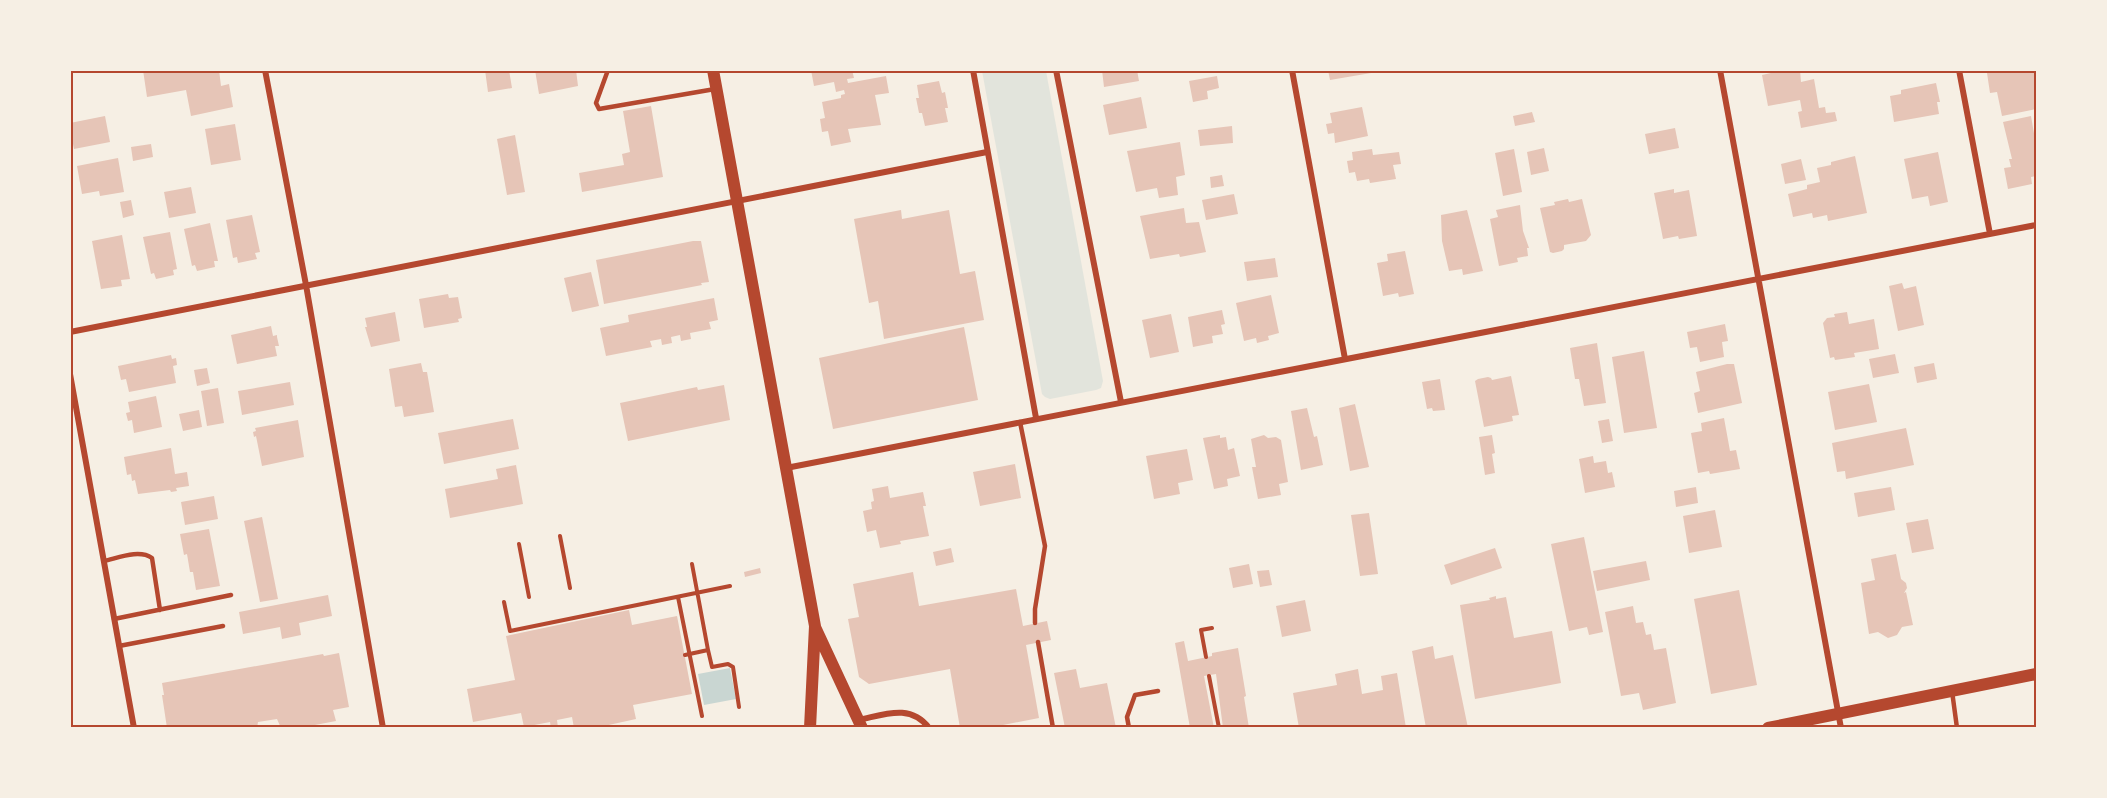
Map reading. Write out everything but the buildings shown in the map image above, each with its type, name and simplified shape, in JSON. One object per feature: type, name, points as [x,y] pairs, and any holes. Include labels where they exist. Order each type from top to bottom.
[{"type":"main road","points":[[713,70],[814,626],[810,728]]},
{"type":"main road","points":[[814,626],[860,724]]},
{"type":"main road","points":[[1768,728],[2037,674]]},
{"type":"street","points":[[265,70],[306,285],[383,728]]},
{"type":"street","points":[[973,70],[1036,418]]},
{"type":"street","points":[[1056,70],[1121,402]]},
{"type":"street","points":[[1292,70],[1345,359]]},
{"type":"street","points":[[1720,70],[1841,728]]},
{"type":"street","points":[[1959,70],[1990,234]]},
{"type":"street","points":[[70,332],[987,152]]},
{"type":"street","points":[[786,468],[2037,225]]},
{"type":"street","points":[[70,374],[134,728]]},
{"type":"street","points":[[860,724],[903,712],[919,716],[929,728]]},
{"type":"lane","points":[[608,70],[596,103],[598,109],[716,89]]},
{"type":"lane","points":[[1020,422],[1044,537],[1044,558],[1035,609],[1035,623]]},
{"type":"lane","points":[[104,561],[138,554],[152,558],[160,610]]},
{"type":"lane","points":[[114,619],[231,595]]},
{"type":"lane","points":[[119,646],[224,626]]},
{"type":"lane","points":[[1038,642],[1053,728]]},
{"type":"lane","points":[[1130,728],[1127,717],[1135,695],[1158,691]]},
{"type":"lane","points":[[1952,691],[1957,728]]},
{"type":"path","points":[[560,536],[570,588]]},
{"type":"path","points":[[519,544],[529,597]]},
{"type":"path","points":[[692,564],[712,667],[728,664],[732,666],[739,707]]},
{"type":"path","points":[[504,602],[510,631],[730,586]]},
{"type":"path","points":[[678,597],[687,654],[702,716]]},
{"type":"path","points":[[1206,657],[1201,630],[1212,628]]},
{"type":"path","points":[[687,654],[708,650]]},
{"type":"path","points":[[1209,676],[1218,728]]},
{"type":"shaded area","points":[[982,71],[1046,71],[1103,381],[1101,388],[1096,390],[1050,399],[1042,394]]},
{"type":"shaded area","points":[[730,668],[736,699],[704,705],[698,674]]}]
